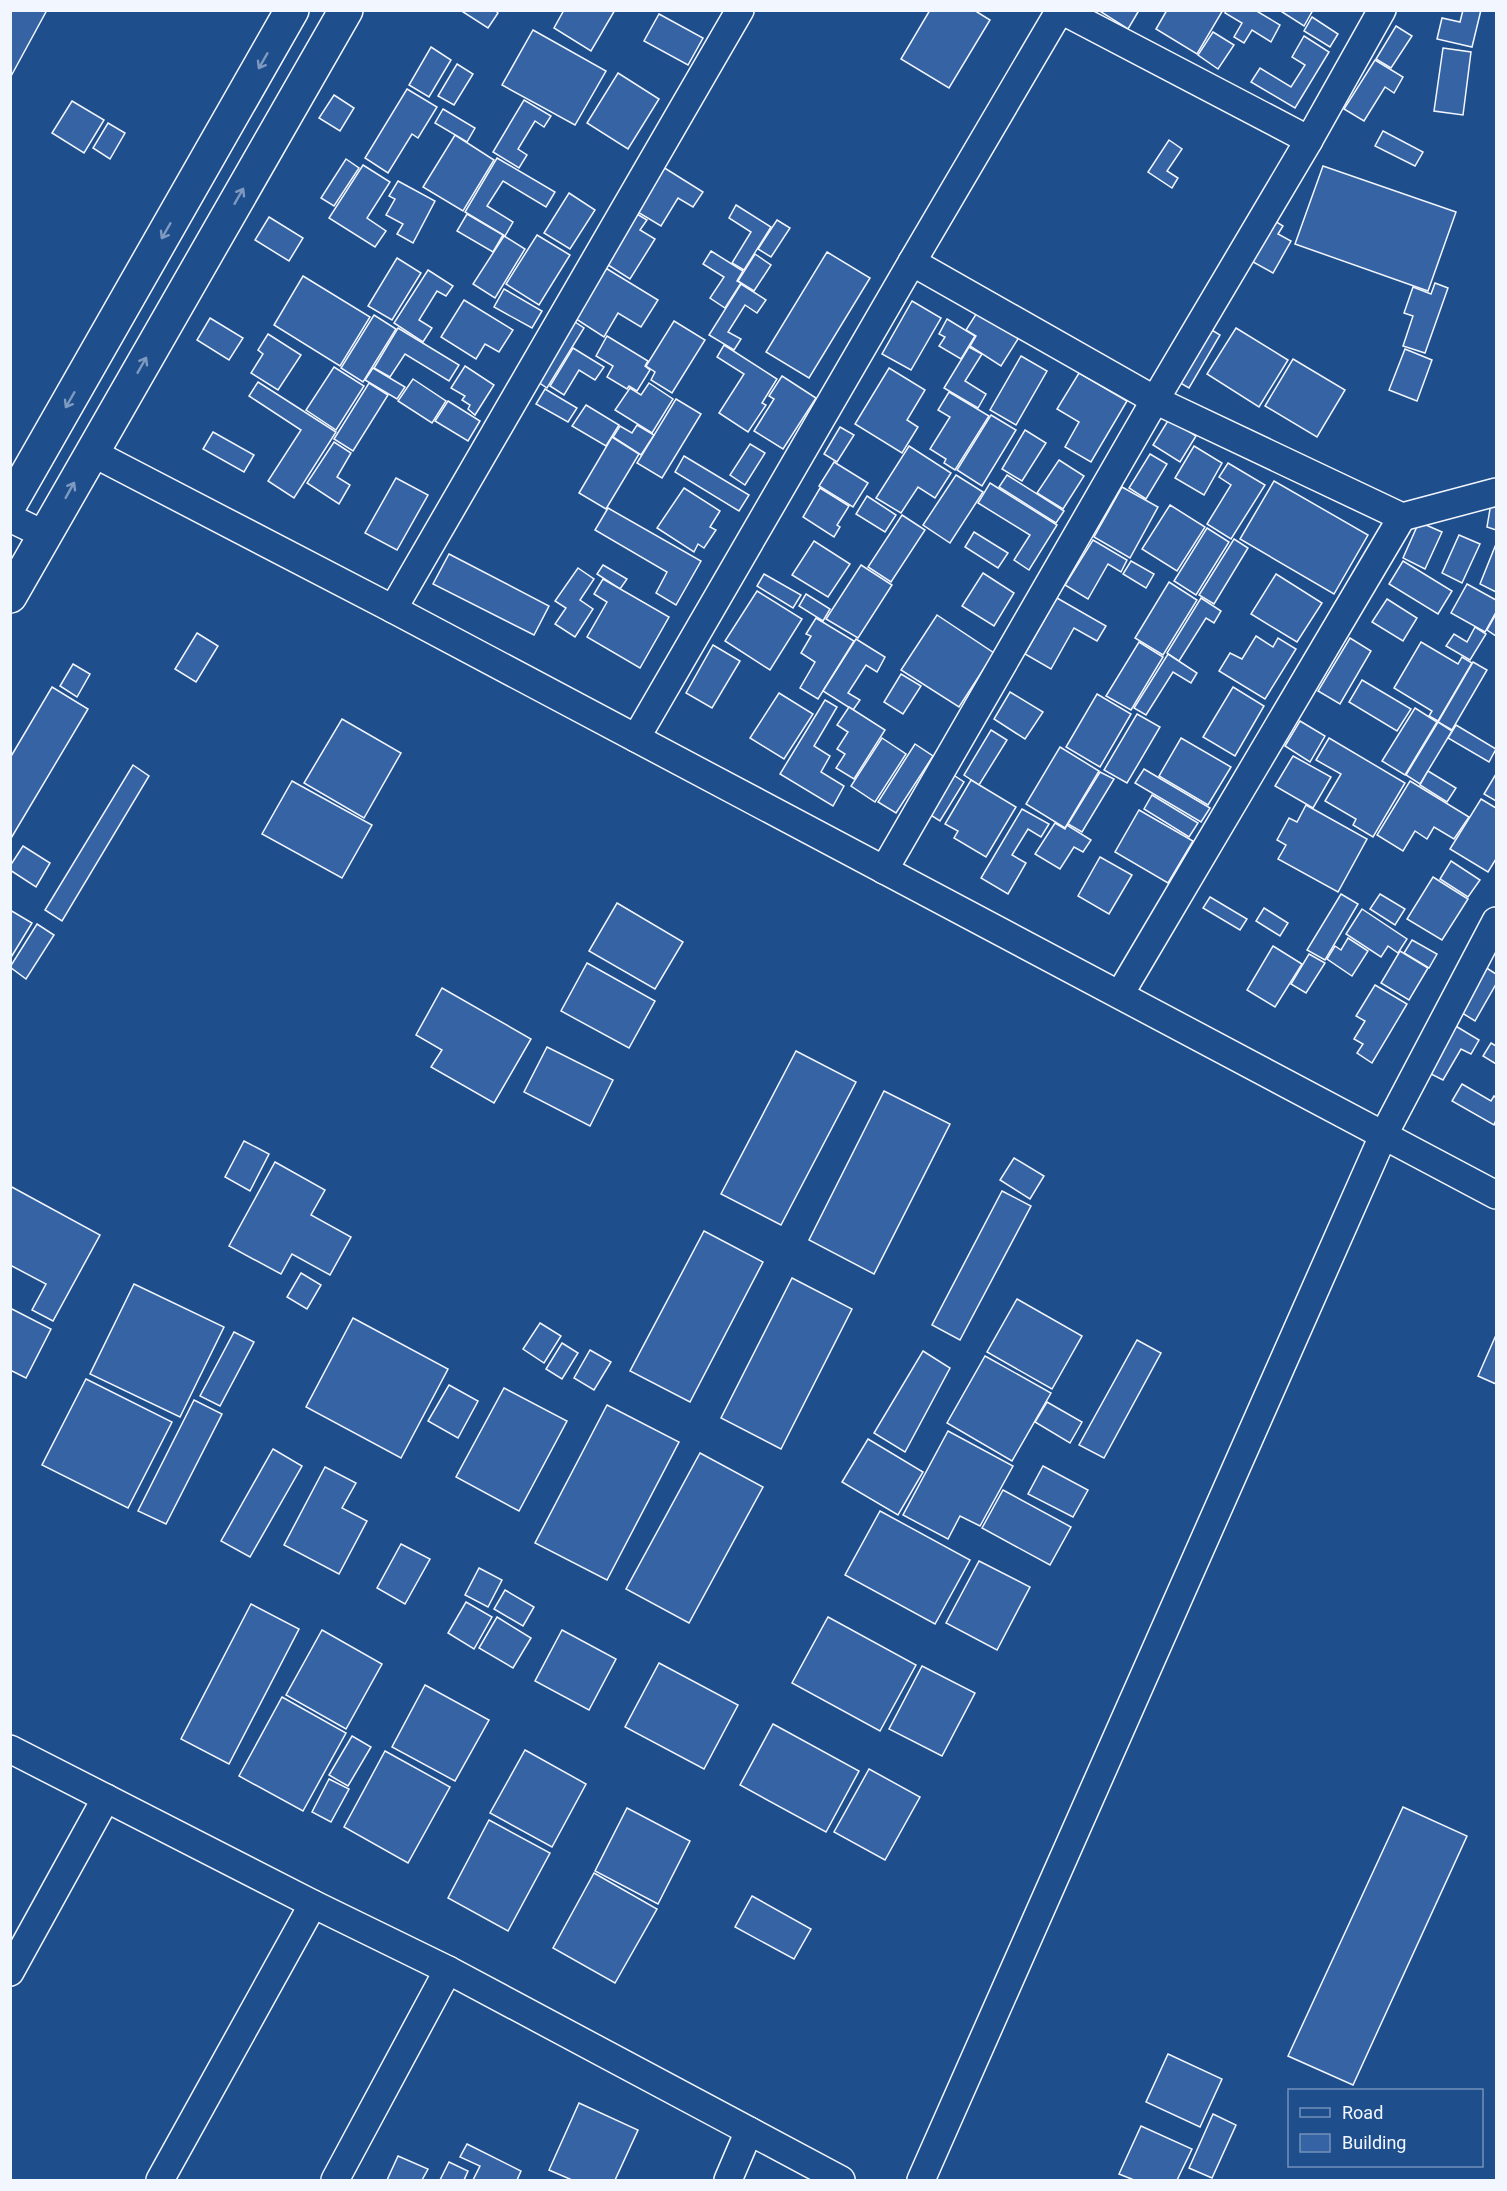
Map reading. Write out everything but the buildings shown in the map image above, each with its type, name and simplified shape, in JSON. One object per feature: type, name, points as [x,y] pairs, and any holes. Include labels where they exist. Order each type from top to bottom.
[{"type":"street","points":[[10,504],[292,10]]},
{"type":"street","points":[[10,596],[346,10]]},
{"type":"street","points":[[393,609],[740,10]]},
{"type":"street","points":[[636,738],[1060,10],[1309,140]]},
{"type":"street","points":[[884,870],[1155,400],[1309,140],[1382,10]]},
{"type":"street","points":[[912,262],[1155,400],[1402,517],[1497,492]]},
{"type":"street","points":[[92,452],[393,609],[1497,1195]]},
{"type":"street","points":[[1120,994],[1402,517]]},
{"type":"street","points":[[10,518],[45,536]]},
{"type":"street","points":[[921,2181],[1383,1136],[1497,921]]},
{"type":"street","points":[[10,1749],[313,1904],[448,1970],[841,2181]]},
{"type":"street","points":[[10,1972],[106,1798]]},
{"type":"street","points":[[160,2181],[313,1904]]},
{"type":"street","points":[[335,2181],[448,1970]]},
{"type":"street","points":[[728,2181],[749,2131]]}]
